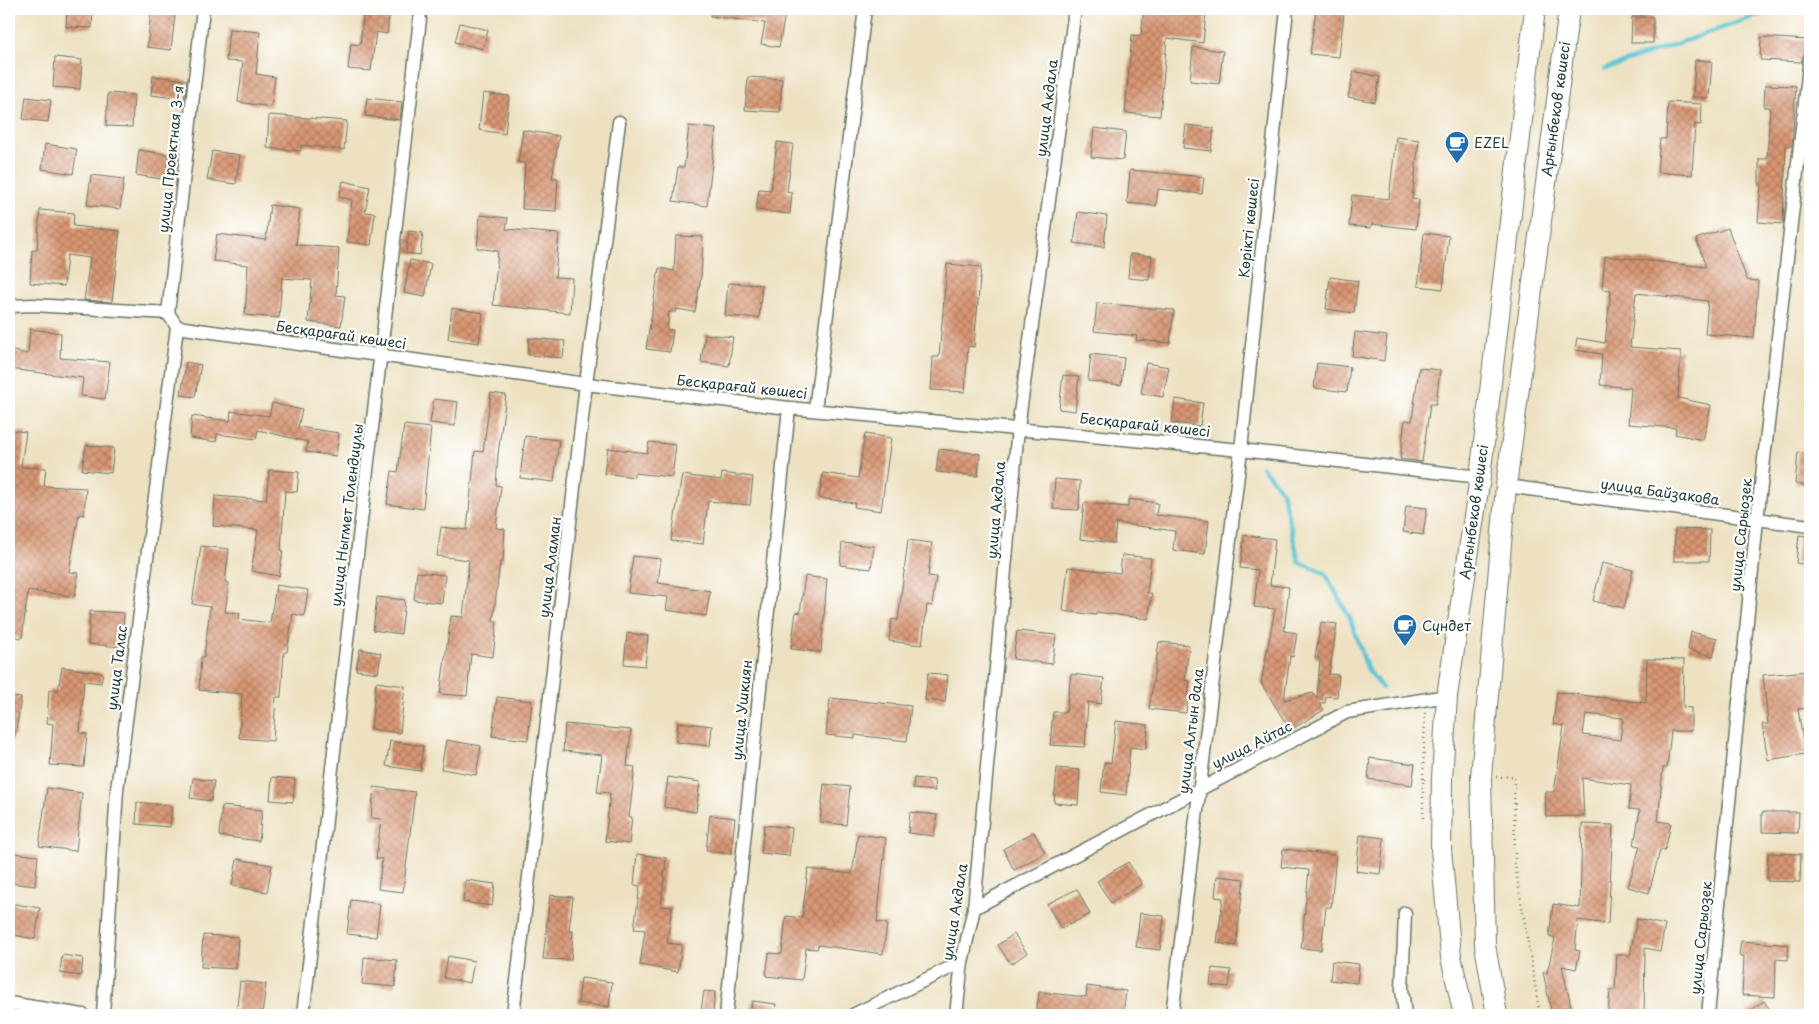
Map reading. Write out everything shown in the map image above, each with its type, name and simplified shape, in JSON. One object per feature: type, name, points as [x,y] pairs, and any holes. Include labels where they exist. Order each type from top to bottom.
[{"type":"main road","name":"Арғынбеков көшесі","points":[[1464,1015],[1451,958],[1441,848],[1442,779],[1448,696],[1480,477],[1535,9]]},
{"type":"main road","name":"Арғынбеков көшесі","points":[[1497,1015],[1485,945],[1481,777],[1506,486],[1569,9]]},
{"type":"main road","points":[[1494,362],[1521,367]]},
{"type":"street","name":"улица Проектная 3-я","points":[[168,313],[203,9]]},
{"type":"street","points":[[815,410],[865,9]]},
{"type":"street","name":"улица Акдала","points":[[956,1015],[962,962],[974,908],[1018,428],[1075,9]]},
{"type":"street","name":"Көрікті көшесі","points":[[1241,450],[1287,9]]},
{"type":"street","name":"улица Ныгмет Толендиулы","points":[[303,1015],[420,19]]},
{"type":"street","name":"улица Сарыозек","points":[[1708,1015],[1757,520],[1810,58]]},
{"type":"street","name":"улица Аламан","points":[[513,1015],[586,384],[619,122]]},
{"type":"street","points":[[9,306],[34,305],[168,313],[177,326]]},
{"type":"street","name":"Бесқарағай көшесі","points":[[177,326],[586,384],[789,408],[1241,450],[1480,477]]},
{"type":"street","name":"улица Талас","points":[[103,1015],[117,790],[177,326]]},
{"type":"street","name":"улица Ушкиян","points":[[726,1015],[789,408]]},
{"type":"street","name":"улица Алтын дала","points":[[1172,1015],[1241,450]]},
{"type":"street","name":"улица Байзакова","points":[[1506,486],[1810,526]]},
{"type":"street","name":"улица Айтас","points":[[974,908],[1348,712],[1448,696]]},
{"type":"street","points":[[1405,913],[1402,989],[1405,1015]]},
{"type":"street","points":[[852,1015],[962,962]]},
{"type":"street","points":[[9,1003],[83,1015]]},
{"type":"path","points":[[1423,779],[1426,699]]},
{"type":"building","points":[[67,9],[93,9],[92,28],[66,27]]},
{"type":"building","points":[[364,9],[390,9],[387,34],[376,32],[371,71],[348,69],[351,44],[360,45]]},
{"type":"building","points":[[711,9],[753,9],[785,14],[779,47],[761,44],[765,23],[710,16]]},
{"type":"building","points":[[1144,9],[1179,9],[1206,13],[1203,43],[1167,38],[1160,116],[1125,113],[1132,35],[1141,36]]},
{"type":"building","points":[[1316,10],[1344,13],[1339,57],[1310,54]]},
{"type":"building","points":[[151,12],[175,15],[171,50],[147,47]]},
{"type":"building","points":[[1632,17],[1653,17],[1653,43],[1631,43]]},
{"type":"building","points":[[460,23],[488,30],[483,49],[455,42]]},
{"type":"building","points":[[229,29],[260,32],[256,74],[275,77],[271,107],[238,102],[243,62],[226,61]]},
{"type":"building","points":[[1761,37],[1807,40],[1806,51],[1801,62],[1760,60]]},
{"type":"building","points":[[1193,47],[1223,51],[1219,84],[1190,81]]},
{"type":"building","points":[[55,57],[82,60],[80,89],[53,87]]},
{"type":"building","points":[[1695,60],[1712,61],[1709,98],[1693,97]]},
{"type":"building","points":[[1354,71],[1380,77],[1375,102],[1348,97]]},
{"type":"building","points":[[153,76],[187,80],[184,99],[151,95]]},
{"type":"building","points":[[748,77],[782,79],[780,112],[745,110]]},
{"type":"building","points":[[1765,85],[1796,86],[1792,146],[1786,146],[1783,224],[1758,222],[1761,185],[1759,185],[1759,159],[1767,159],[1770,107],[1764,107]]},
{"type":"building","points":[[108,93],[134,95],[132,127],[106,126]]},
{"type":"building","points":[[483,93],[509,96],[505,134],[479,130]]},
{"type":"building","points":[[26,97],[51,100],[48,122],[23,119]]},
{"type":"building","points":[[367,98],[402,102],[400,120],[365,116]]},
{"type":"building","points":[[1668,102],[1702,104],[1701,125],[1695,124],[1692,175],[1657,172],[1660,139],[1666,139]]},
{"type":"building","points":[[269,115],[347,121],[344,150],[301,145],[301,151],[267,148]]},
{"type":"building","points":[[1186,125],[1214,128],[1211,151],[1183,148]]},
{"type":"building","points":[[689,126],[716,129],[707,206],[673,201],[678,167],[684,167]]},
{"type":"building","points":[[1094,128],[1126,132],[1123,160],[1091,157]]},
{"type":"building","points":[[523,130],[559,136],[552,178],[558,178],[556,211],[522,209],[525,163],[518,162]]},
{"type":"building","points":[[1396,137],[1419,140],[1412,199],[1419,200],[1416,229],[1372,224],[1371,228],[1349,226],[1352,195],[1389,199]]},
{"type":"building","points":[[777,142],[793,144],[787,192],[792,193],[790,214],[756,210],[759,189],[771,190]]},
{"type":"building","points":[[45,144],[77,149],[73,174],[42,169]]},
{"type":"building","points":[[139,150],[172,155],[168,180],[136,175]]},
{"type":"building","points":[[212,151],[240,155],[236,184],[207,180]]},
{"type":"building","points":[[1130,170],[1204,177],[1202,194],[1158,189],[1156,206],[1127,203]]},
{"type":"building","points":[[91,175],[124,179],[120,209],[87,205]]},
{"type":"building","points":[[343,181],[370,187],[365,212],[375,213],[371,245],[347,242],[352,200],[339,197]]},
{"type":"building","points":[[270,205],[300,209],[296,245],[339,248],[336,295],[345,296],[341,326],[308,322],[312,280],[282,278],[279,318],[245,315],[248,265],[213,261],[217,234],[266,240]]},
{"type":"building","points":[[40,210],[74,213],[73,226],[120,231],[112,302],[84,300],[90,258],[67,255],[64,286],[30,283],[32,250],[37,250]]},
{"type":"building","points":[[1078,212],[1107,216],[1104,247],[1074,243]]},
{"type":"building","points":[[480,215],[508,218],[506,229],[559,234],[555,277],[572,278],[570,313],[493,305],[498,251],[477,248]]},
{"type":"building","points":[[1728,228],[1747,280],[1758,281],[1754,338],[1705,334],[1708,301],[1636,293],[1630,347],[1681,351],[1678,398],[1711,405],[1703,440],[1675,434],[1676,428],[1628,424],[1631,388],[1600,385],[1602,354],[1575,350],[1577,338],[1605,343],[1611,290],[1602,289],[1605,256],[1706,267],[1696,239]]},
{"type":"building","points":[[409,231],[423,233],[420,255],[406,253]]},
{"type":"building","points":[[1424,233],[1449,236],[1443,289],[1418,286]]},
{"type":"building","points":[[676,236],[703,237],[701,277],[695,312],[676,309],[676,312],[669,312],[667,330],[673,330],[670,352],[646,349],[659,268],[674,271]]},
{"type":"building","points":[[1130,254],[1152,256],[1149,280],[1128,278]]},
{"type":"building","points":[[410,260],[431,264],[425,297],[404,293]]},
{"type":"building","points":[[947,264],[981,267],[974,347],[968,346],[965,392],[931,390],[933,357],[939,357]]},
{"type":"building","points":[[1330,277],[1358,281],[1354,313],[1326,309]]},
{"type":"building","points":[[728,283],[762,285],[759,318],[725,316]]},
{"type":"building","points":[[1097,303],[1174,310],[1170,343],[1136,340],[1137,336],[1094,331]]},
{"type":"building","points":[[452,308],[483,313],[479,343],[448,339]]},
{"type":"building","points":[[30,329],[61,333],[60,358],[110,362],[105,399],[81,396],[83,378],[9,369],[9,350],[28,354]]},
{"type":"building","points":[[1355,332],[1387,336],[1384,361],[1352,356]]},
{"type":"building","points":[[705,334],[733,337],[729,366],[701,362]]},
{"type":"building","points":[[529,338],[565,341],[563,358],[528,355]]},
{"type":"building","points":[[1091,354],[1124,358],[1121,385],[1088,381]]},
{"type":"building","points":[[186,362],[201,365],[195,397],[181,395]]},
{"type":"building","points":[[1146,363],[1169,367],[1163,397],[1141,393]]},
{"type":"building","points":[[1317,363],[1350,367],[1347,392],[1314,388]]},
{"type":"building","points":[[1419,368],[1440,370],[1436,404],[1430,404],[1422,462],[1400,459],[1405,420],[1412,421]]},
{"type":"building","points":[[1063,375],[1079,377],[1075,411],[1059,409]]},
{"type":"building","points":[[491,393],[506,395],[496,485],[501,486],[496,528],[505,529],[503,562],[500,562],[493,621],[497,621],[493,657],[471,654],[467,696],[440,694],[451,616],[463,617],[469,560],[437,556],[441,527],[467,530],[475,451],[483,452]]},
{"type":"building","points":[[434,399],[458,402],[455,426],[430,423]]},
{"type":"building","points":[[1175,399],[1203,403],[1200,426],[1172,423]]},
{"type":"building","points":[[272,403],[302,410],[298,427],[339,433],[336,456],[306,452],[308,442],[258,430],[256,439],[217,434],[216,442],[190,438],[192,416],[230,421],[231,411],[269,416]]},
{"type":"building","points":[[404,425],[431,428],[423,509],[387,504],[392,471],[398,472]]},
{"type":"building","points":[[9,430],[26,432],[21,467],[46,468],[44,486],[86,488],[84,515],[79,514],[69,572],[78,573],[75,596],[28,591],[22,638],[9,636],[9,504],[12,455],[9,455]]},
{"type":"building","points":[[865,434],[891,438],[881,511],[854,507],[855,503],[819,498],[823,473],[858,478]]},
{"type":"building","points":[[525,436],[559,440],[554,482],[520,478]]},
{"type":"building","points":[[649,442],[676,445],[672,477],[634,473],[634,477],[604,473],[608,448],[647,453]]},
{"type":"building","points":[[86,445],[114,448],[111,473],[82,470]]},
{"type":"building","points":[[939,449],[980,454],[978,476],[936,472]]},
{"type":"building","points":[[1798,452],[1810,454],[1810,486],[1795,484]]},
{"type":"building","points":[[269,470],[299,472],[297,492],[285,491],[281,550],[283,550],[279,576],[251,571],[258,530],[213,526],[215,496],[266,500]]},
{"type":"building","points":[[722,473],[753,477],[750,505],[708,501],[703,544],[671,541],[682,475],[721,480]]},
{"type":"building","points":[[1055,479],[1080,481],[1079,510],[1053,509]]},
{"type":"building","points":[[1128,499],[1158,503],[1156,515],[1209,521],[1205,554],[1173,550],[1175,531],[1116,523],[1114,543],[1080,539],[1084,503],[1128,507]]},
{"type":"building","points":[[1406,506],[1427,508],[1423,535],[1403,532]]},
{"type":"building","points":[[1675,529],[1710,530],[1709,561],[1674,561]]},
{"type":"building","points":[[1244,535],[1275,539],[1270,585],[1289,587],[1284,631],[1297,633],[1293,657],[1290,656],[1284,700],[1313,693],[1317,699],[1320,658],[1315,658],[1321,622],[1337,624],[1329,674],[1339,675],[1337,697],[1326,696],[1325,703],[1319,703],[1324,710],[1290,730],[1261,683],[1275,609],[1254,607],[1258,570],[1240,568]]},
{"type":"building","points":[[1799,535],[1810,536],[1810,565],[1796,563]]},
{"type":"building","points":[[908,540],[932,543],[928,576],[936,577],[932,606],[927,605],[922,645],[889,641],[892,619],[898,620]]},
{"type":"building","points":[[842,543],[874,546],[871,569],[840,565]]},
{"type":"building","points":[[201,546],[229,549],[225,582],[229,583],[225,612],[240,613],[239,619],[270,623],[276,585],[308,590],[304,616],[293,614],[287,652],[284,652],[281,697],[276,697],[273,741],[239,738],[242,694],[199,690],[201,657],[204,657],[210,607],[192,604]]},
{"type":"building","points":[[1122,555],[1151,558],[1147,593],[1152,593],[1148,619],[1096,612],[1096,615],[1063,611],[1068,567],[1120,573]]},
{"type":"building","points":[[633,556],[661,559],[658,583],[710,591],[706,616],[666,610],[668,597],[628,593]]},
{"type":"building","points":[[1602,563],[1633,570],[1624,608],[1593,601]]},
{"type":"building","points":[[417,572],[445,575],[442,603],[414,600]]},
{"type":"building","points":[[805,576],[827,579],[821,652],[791,649],[796,612],[800,613]]},
{"type":"building","points":[[377,597],[405,600],[401,634],[373,630]]},
{"type":"building","points":[[90,611],[124,613],[122,647],[88,644]]},
{"type":"building","points":[[1017,631],[1056,635],[1052,664],[1013,659]]},
{"type":"building","points":[[1691,632],[1717,638],[1713,656],[1688,650]]},
{"type":"building","points":[[627,633],[648,636],[645,666],[624,664]]},
{"type":"building","points":[[1159,642],[1189,645],[1185,680],[1190,681],[1186,713],[1149,709]]},
{"type":"building","points":[[360,649],[381,653],[378,673],[356,670]]},
{"type":"building","points":[[1647,659],[1684,660],[1683,707],[1691,708],[1691,731],[1671,731],[1667,768],[1663,768],[1658,821],[1671,823],[1665,851],[1660,850],[1649,893],[1628,887],[1640,846],[1634,845],[1640,810],[1629,809],[1631,785],[1582,778],[1584,816],[1546,817],[1545,792],[1554,792],[1564,726],[1553,724],[1557,692],[1646,703]],"holes":[[[1586,714],[1623,718],[1620,740],[1583,735]]]},
{"type":"building","points":[[62,667],[103,673],[101,683],[84,681],[80,733],[87,734],[84,767],[50,765],[53,724],[47,723],[49,690],[58,690]]},
{"type":"building","points":[[1810,671],[1810,708],[1798,709],[1805,754],[1768,760],[1762,724],[1768,724],[1763,675]]},
{"type":"building","points":[[928,673],[948,675],[945,702],[925,700]]},
{"type":"building","points":[[1071,674],[1104,678],[1101,704],[1088,702],[1085,747],[1050,745],[1053,712],[1066,712]]},
{"type":"building","points":[[376,682],[405,686],[400,733],[371,729]]},
{"type":"building","points":[[9,696],[21,698],[15,737],[9,736]]},
{"type":"building","points":[[497,697],[532,701],[528,740],[492,736]]},
{"type":"building","points":[[830,698],[911,706],[907,741],[855,735],[855,738],[826,735]]},
{"type":"building","points":[[1116,721],[1148,725],[1146,749],[1130,747],[1126,795],[1101,792],[1104,762],[1111,763]]},
{"type":"building","points":[[678,722],[712,726],[710,746],[676,742]]},
{"type":"building","points":[[565,724],[631,730],[627,766],[635,767],[629,817],[632,817],[629,844],[605,841],[610,793],[597,792],[602,755],[563,751]]},
{"type":"building","points":[[446,740],[481,746],[476,775],[441,769]]},
{"type":"building","points":[[390,741],[423,746],[420,771],[386,766]]},
{"type":"building","points":[[1370,758],[1415,764],[1412,785],[1368,779]]},
{"type":"building","points":[[1057,768],[1080,770],[1078,805],[1054,803]]},
{"type":"building","points":[[272,777],[295,779],[293,802],[270,800]]},
{"type":"building","points":[[668,777],[700,782],[696,812],[664,807]]},
{"type":"building","points":[[193,778],[214,781],[211,801],[190,798]]},
{"type":"building","points":[[914,778],[934,780],[935,791],[913,789]]},
{"type":"building","points":[[824,784],[850,787],[846,825],[820,822]]},
{"type":"building","points":[[374,787],[415,792],[403,892],[378,889],[382,859],[376,859],[381,819],[371,818]]},
{"type":"building","points":[[47,788],[82,793],[76,851],[39,846]]},
{"type":"building","points":[[137,802],[172,806],[170,827],[136,824]]},
{"type":"building","points":[[222,806],[262,810],[259,841],[219,836]]},
{"type":"building","points":[[910,812],[937,815],[934,836],[908,833]]},
{"type":"building","points":[[1762,812],[1799,812],[1798,833],[1762,832]]},
{"type":"building","points":[[710,815],[735,818],[731,854],[706,851]]},
{"type":"building","points":[[1582,824],[1613,825],[1608,924],[1578,920],[1575,950],[1580,951],[1576,969],[1562,966],[1573,1015],[1552,1015],[1543,972],[1547,973],[1555,938],[1549,937],[1553,904],[1580,908]]},
{"type":"building","points":[[764,825],[792,828],[789,856],[761,853]]},
{"type":"building","points":[[1034,832],[1045,853],[1014,870],[1003,849]]},
{"type":"building","points":[[858,834],[886,838],[877,922],[887,924],[883,954],[818,945],[817,949],[806,948],[802,980],[766,976],[769,953],[782,954],[786,916],[802,918],[808,869],[852,874]]},
{"type":"building","points":[[1360,835],[1384,838],[1380,874],[1356,871]]},
{"type":"building","points":[[1283,849],[1336,855],[1331,907],[1326,907],[1321,950],[1301,948],[1309,870],[1281,867]]},
{"type":"building","points":[[13,853],[38,856],[35,886],[10,883]]},
{"type":"building","points":[[1768,853],[1801,854],[1800,882],[1767,881]]},
{"type":"building","points":[[637,854],[666,858],[661,906],[672,907],[667,943],[682,945],[678,972],[640,965],[645,930],[634,929],[640,886],[634,885]]},
{"type":"building","points":[[237,859],[272,865],[267,892],[232,886]]},
{"type":"building","points":[[1128,862],[1142,884],[1111,903],[1097,881]]},
{"type":"building","points":[[1217,876],[1244,879],[1236,946],[1217,943],[1223,898],[1215,897]]},
{"type":"building","points":[[466,880],[495,884],[492,906],[463,902]]},
{"type":"building","points":[[1077,889],[1090,914],[1061,929],[1047,904]]},
{"type":"building","points":[[550,895],[573,897],[569,931],[573,931],[571,960],[543,959]]},
{"type":"building","points":[[351,900],[380,904],[376,937],[347,934]]},
{"type":"building","points":[[9,903],[40,908],[35,939],[9,934]]},
{"type":"building","points":[[1140,913],[1164,916],[1160,950],[1136,947]]},
{"type":"building","points":[[1637,919],[1665,925],[1660,951],[1645,948],[1644,1015],[1608,1015],[1610,990],[1615,990],[1617,955],[1630,955]]},
{"type":"building","points":[[1014,934],[1027,953],[1011,964],[998,945]]},
{"type":"building","points":[[203,935],[238,937],[236,969],[201,967]]},
{"type":"building","points":[[1741,941],[1789,945],[1788,960],[1776,959],[1775,997],[1742,995],[1744,956],[1739,956]]},
{"type":"building","points":[[62,955],[83,958],[81,976],[60,973]]},
{"type":"building","points":[[448,956],[474,961],[470,983],[444,978]]},
{"type":"building","points":[[364,957],[397,960],[395,987],[362,984]]},
{"type":"building","points":[[1332,961],[1359,964],[1357,983],[1330,980]]},
{"type":"building","points":[[1212,968],[1231,970],[1229,987],[1210,985]]},
{"type":"building","points":[[581,978],[612,982],[609,1007],[578,1003]]},
{"type":"building","points":[[240,981],[266,984],[262,1015],[236,1014]]},
{"type":"building","points":[[1087,986],[1126,991],[1123,1015],[1036,1015],[1039,992],[1086,997]]},
{"type":"building","points":[[704,991],[715,992],[713,1012],[701,1011]]},
{"type":"building","points":[[752,1001],[776,1004],[774,1015],[750,1015]]},
{"type":"building","points":[[1764,1001],[1773,1015],[1744,1015]]},
{"type":"waterway","points":[[1605,69],[1776,9]]},
{"type":"waterway","points":[[1262,467],[1282,491],[1299,562],[1325,573],[1350,618],[1367,668],[1382,688]]},
{"type":"place","name":"EZEL","points":[[1457,164]]},
{"type":"place","name":"Сүндет","points":[[1405,647]]}]
